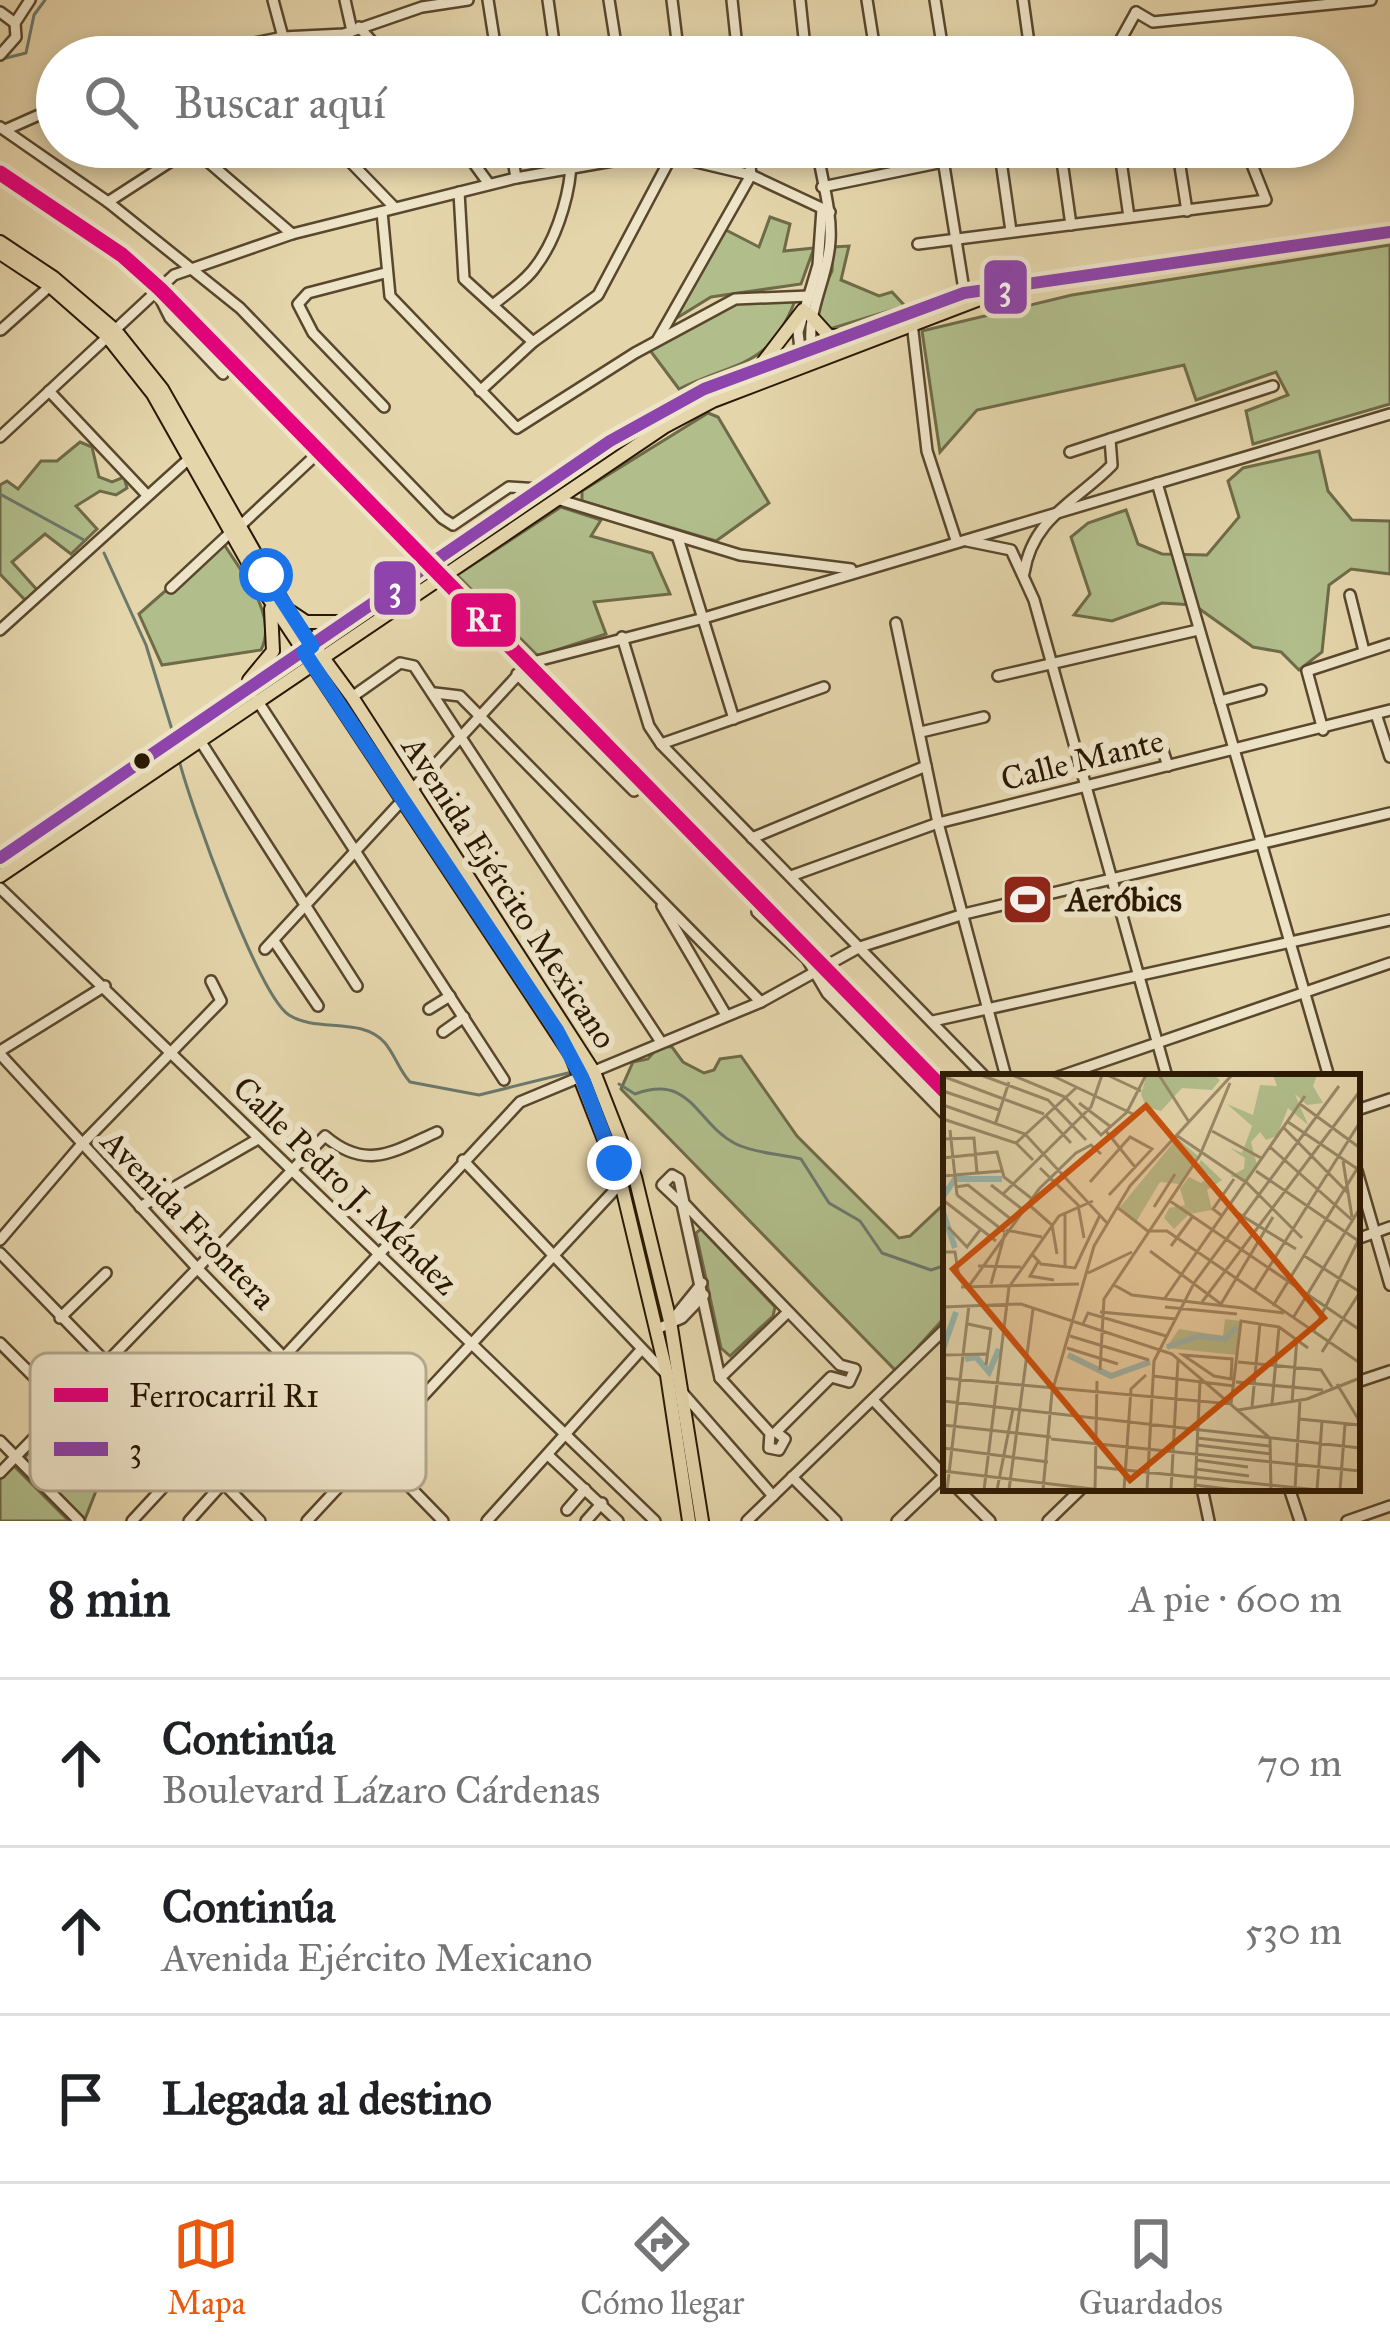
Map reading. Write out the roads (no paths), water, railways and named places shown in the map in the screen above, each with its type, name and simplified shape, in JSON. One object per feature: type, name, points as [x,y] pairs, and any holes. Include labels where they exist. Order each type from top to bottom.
[{"type":"main road","points":[[0,876],[257,700],[346,620],[664,427],[912,318],[1038,278],[1390,232]]},
{"type":"main road","points":[[0,242],[54,278],[162,389],[235,530],[264,591],[276,634],[269,661],[223,704]]},
{"type":"main road","points":[[0,253],[111,333]]},
{"type":"main road","points":[[757,367],[775,352],[808,307],[829,337],[912,318]]},
{"type":"main road","points":[[0,858],[192,724],[313,654],[551,494],[610,441],[676,402],[843,335]]},
{"type":"main road","points":[[235,530],[313,654]]},
{"type":"main road","points":[[264,591],[313,654]]},
{"type":"main road","points":[[285,606],[306,622],[346,620]]},
{"type":"main road","name":"Avenida Ejército Mexicano","points":[[313,654],[352,697],[410,795]]},
{"type":"main road","name":"Avenida Ejército Mexicano","points":[[313,654],[410,795],[588,1075],[628,1180],[667,1323],[702,1521]]},
{"type":"main road","name":"Avenida Ejército Mexicano","points":[[667,1323],[667,1375],[689,1521]]},
{"type":"street","points":[[0,55],[16,37],[15,23],[30,0]]},
{"type":"street","points":[[273,0],[284,36]]},
{"type":"street","points":[[345,0],[352,31],[359,36]]},
{"type":"street","points":[[345,36],[421,4],[468,0]]},
{"type":"street","points":[[488,0],[494,36]]},
{"type":"street","points":[[548,0],[553,36]]},
{"type":"street","points":[[609,0],[615,36]]},
{"type":"street","points":[[672,0],[676,36]]},
{"type":"street","points":[[732,0],[736,36]]},
{"type":"street","points":[[800,0],[804,36]]},
{"type":"street","points":[[867,0],[873,36]]},
{"type":"street","points":[[935,0],[941,36]]},
{"type":"street","points":[[1023,0],[1028,36]]},
{"type":"street","points":[[1121,36],[1135,6],[1153,22],[1371,0]]},
{"type":"street","points":[[0,12],[15,23]]},
{"type":"street","points":[[295,36],[352,31]]},
{"type":"street","points":[[3,128],[36,115]]},
{"type":"street","points":[[3,128],[36,151]]},
{"type":"street","points":[[60,168],[196,269],[320,389],[414,493],[453,525],[509,487],[551,494],[740,555],[857,570]]},
{"type":"street","points":[[108,202],[160,168]]},
{"type":"street","points":[[216,168],[292,234]]},
{"type":"street","points":[[356,168],[394,207]]},
{"type":"street","points":[[477,168],[489,184]]},
{"type":"street","points":[[514,168],[516,178]]},
{"type":"street","points":[[0,437],[175,275],[292,234],[564,168]]},
{"type":"street","points":[[493,305],[536,266],[556,226],[572,168]]},
{"type":"street","points":[[480,392],[533,342],[598,295],[666,168]]},
{"type":"street","points":[[723,168],[786,188],[826,212]]},
{"type":"street","points":[[656,342],[751,175],[750,168]]},
{"type":"street","points":[[808,307],[827,269],[821,168]]},
{"type":"street","points":[[823,190],[917,168]]},
{"type":"street","points":[[944,168],[965,298]]},
{"type":"street","points":[[1002,168],[1011,232]]},
{"type":"street","points":[[1063,168],[1071,225]]},
{"type":"street","points":[[1122,168],[1129,217]]},
{"type":"street","points":[[1180,168],[1187,211]]},
{"type":"street","points":[[918,244],[1266,200],[1253,168]]},
{"type":"street","points":[[459,192],[464,279],[533,342]]},
{"type":"street","points":[[382,212],[390,296],[518,428],[526,428],[656,342],[735,299],[808,307]]},
{"type":"street","points":[[808,364],[808,307],[826,212]]},
{"type":"street","points":[[384,407],[313,333],[298,304],[308,292],[385,273]]},
{"type":"street","points":[[1,330],[50,286]]},
{"type":"street","points":[[157,292],[170,318],[224,374]]},
{"type":"street","points":[[912,318],[928,451],[956,541]]},
{"type":"street","points":[[1070,452],[1273,386]]},
{"type":"street","points":[[49,391],[146,494]]},
{"type":"street","points":[[318,1006],[270,945],[529,663],[704,618],[1390,414]]},
{"type":"street","points":[[1024,573],[1028,548],[1054,513],[1112,465],[1110,439]]},
{"type":"street","points":[[171,587],[318,453]]},
{"type":"street","points":[[0,630],[146,494],[194,456]]},
{"type":"street","points":[[1157,483],[1328,1074]]},
{"type":"street","points":[[678,538],[734,718]]},
{"type":"street","points":[[956,541],[996,543],[1011,550],[1024,573],[1166,1074]]},
{"type":"street","points":[[1350,595],[1364,651]]},
{"type":"street","points":[[896,622],[938,823],[1005,1074]]},
{"type":"street","points":[[998,676],[1198,631]]},
{"type":"street","points":[[622,637],[649,726],[661,744],[982,1074]]},
{"type":"street","points":[[1323,730],[1307,671],[1390,644]]},
{"type":"street","points":[[352,697],[407,662],[434,692],[661,1042]]},
{"type":"street","points":[[518,674],[634,791]]},
{"type":"street","points":[[661,744],[824,687]]},
{"type":"street","points":[[1220,701],[1261,690]]},
{"type":"street","points":[[434,692],[460,696],[761,1002]]},
{"type":"street","points":[[257,700],[504,1080]]},
{"type":"street","name":"Calle Mante","points":[[791,876],[938,823],[1390,710]]},
{"type":"street","points":[[1376,714],[1390,757]]},
{"type":"street","points":[[921,732],[984,717]]},
{"type":"street","points":[[197,740],[357,986]]},
{"type":"street","points":[[1161,745],[1168,766]]},
{"type":"street","points":[[752,838],[926,766]]},
{"type":"street","points":[[286,1353],[520,1102],[761,1002],[860,947],[964,914],[1390,813]]},
{"type":"street","name":"Calle Pedro J. Méndez","points":[[0,887],[655,1521]]},
{"type":"street","points":[[653,891],[727,1015]]},
{"type":"street","points":[[757,912],[819,973],[827,992],[943,1112]]},
{"type":"street","points":[[933,1021],[1390,920]]},
{"type":"street","points":[[1066,1074],[1390,963]]},
{"type":"street","points":[[0,1240],[82,1145],[221,1001],[211,981]]},
{"type":"street","points":[[0,1053],[105,986]]},
{"type":"street","points":[[429,1010],[450,996]]},
{"type":"street","points":[[442,1032],[464,1017]]},
{"type":"street","name":"Avenida Frontera","points":[[0,1053],[280,1353]]},
{"type":"street","points":[[1360,1109],[1390,1100]]},
{"type":"street","points":[[111,1353],[325,1136],[346,1155],[362,1158],[394,1152],[437,1132]]},
{"type":"street","points":[[140,1207],[258,1138]]},
{"type":"street","points":[[463,1160],[667,1375],[773,1496]]},
{"type":"street","points":[[668,1176],[679,1179],[684,1203],[788,1312],[840,1365],[850,1364],[856,1373],[849,1382],[831,1377],[776,1432],[785,1439],[783,1448],[769,1448],[770,1433],[720,1378],[682,1204],[662,1185],[668,1176]]},
{"type":"street","points":[[426,1393],[552,1254],[628,1180]]},
{"type":"street","points":[[1360,1181],[1390,1285]]},
{"type":"street","points":[[1360,1238],[1390,1227]]},
{"type":"street","points":[[0,1253],[95,1353]]},
{"type":"street","points":[[60,1318],[106,1273]]},
{"type":"street","points":[[667,1323],[703,1288]]},
{"type":"street","points":[[720,1378],[788,1312]]},
{"type":"street","points":[[747,1521],[943,1331]]},
{"type":"street","points":[[0,1343],[30,1373]]},
{"type":"street","points":[[487,1521],[640,1351]]},
{"type":"street","points":[[1360,1381],[1390,1371]]},
{"type":"street","points":[[873,1400],[943,1473]]},
{"type":"street","points":[[0,1441],[30,1470]]},
{"type":"street","points":[[0,1473],[30,1441]]},
{"type":"street","points":[[548,1455],[618,1521]]},
{"type":"street","points":[[897,1521],[943,1477]]},
{"type":"street","points":[[792,1478],[836,1521]]},
{"type":"street","points":[[567,1510],[585,1489]]},
{"type":"street","points":[[50,1491],[80,1521]]},
{"type":"street","points":[[132,1521],[158,1491]]},
{"type":"street","points":[[189,1521],[216,1491]]},
{"type":"street","points":[[231,1491],[260,1521]]},
{"type":"street","points":[[307,1521],[335,1491]]},
{"type":"street","name":"Avenida Frontera","points":[[413,1491],[442,1521]]},
{"type":"street","points":[[960,1491],[990,1521]]},
{"type":"street","points":[[1048,1521],[1079,1491]]},
{"type":"street","points":[[1290,1491],[1300,1521]]},
{"type":"street","points":[[586,1521],[602,1503]]},
{"type":"street","points":[[1347,1521],[1390,1506]]},
{"type":"street","points":[[1198,1521],[1209,1516]]},
{"type":"waterway","points":[[2,59],[26,53],[34,15],[45,0]]},
{"type":"waterway","points":[[0,494],[84,540]]},
{"type":"waterway","points":[[104,553],[146,645],[173,733]]},
{"type":"waterway","points":[[179,760],[243,937],[260,973],[289,1015],[375,1035],[410,1082],[479,1095],[572,1072]]},
{"type":"waterway","points":[[619,1084],[635,1094],[669,1090],[691,1103],[736,1144],[801,1159],[829,1203],[860,1221],[882,1253],[931,1270],[943,1266]]},
{"type":"rail line","name":"R1","points":[[0,173],[122,255],[160,289],[943,1089]]},
{"type":"place","name":"Aeróbics","points":[[1027,899]]}]
